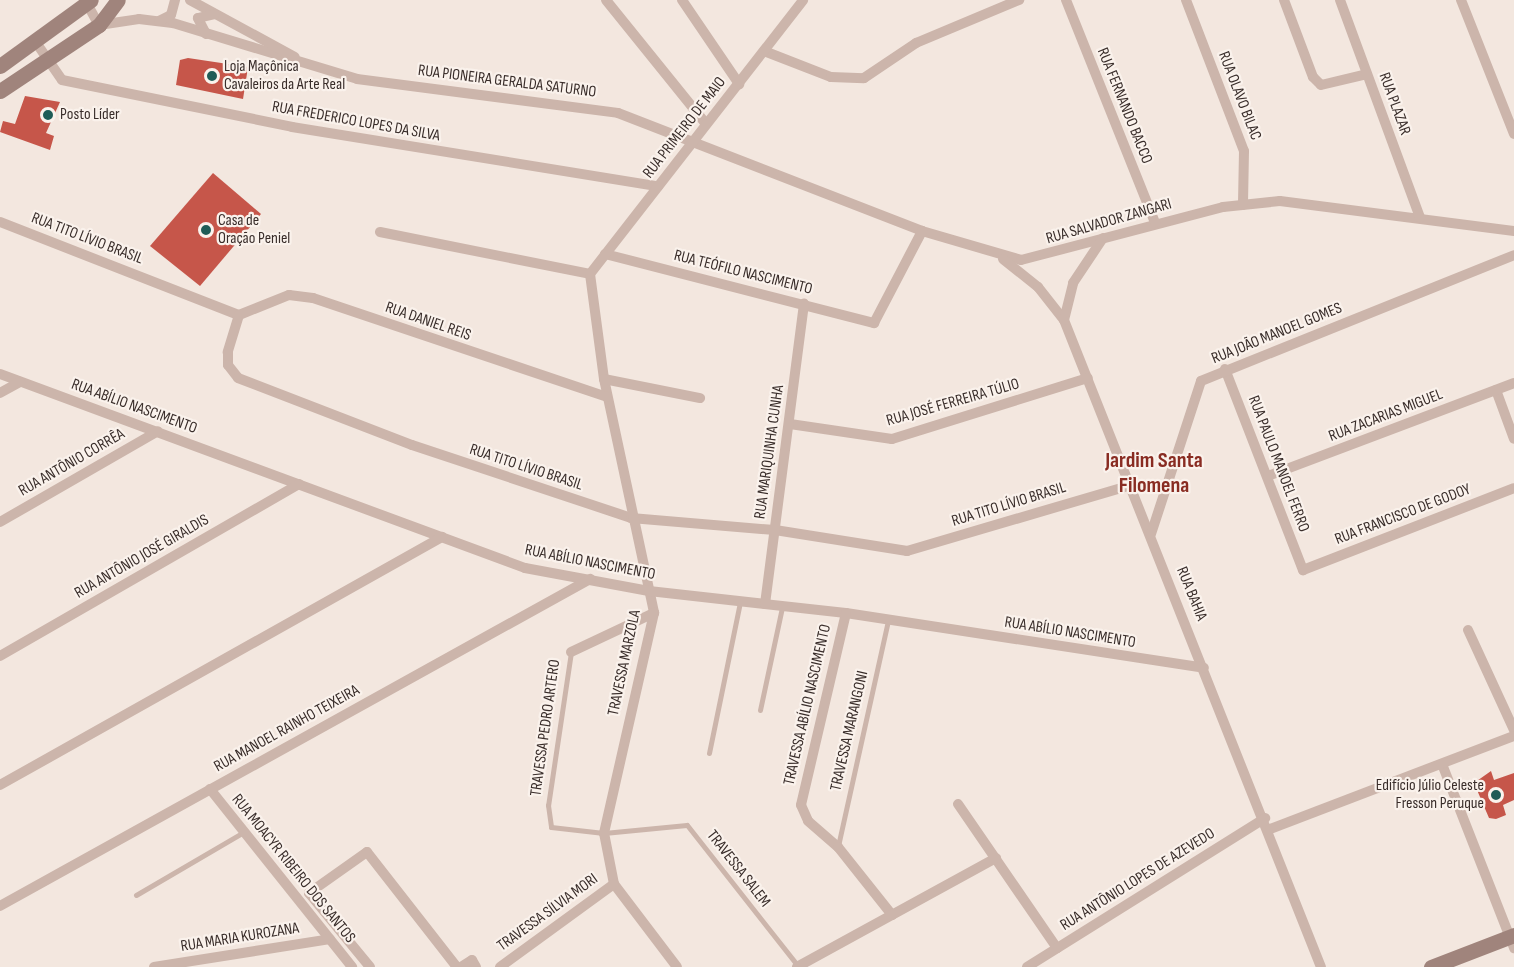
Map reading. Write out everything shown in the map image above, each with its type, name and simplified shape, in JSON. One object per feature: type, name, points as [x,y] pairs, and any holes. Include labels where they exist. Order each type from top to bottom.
[{"type":"street","points":[[0,91],[99,25],[118,0]]},
{"type":"street","points":[[159,21],[171,15],[175,0]]},
{"type":"street","name":"RUA PIONEIRA GERALDA SATURNO","points":[[190,0],[314,67]]},
{"type":"street","points":[[606,0],[706,124]]},
{"type":"street","points":[[682,0],[739,84]]},
{"type":"street","name":"RUA PRIMEIRO DE MAIO","points":[[590,274],[803,0]]},
{"type":"street","points":[[764,51],[831,77],[864,78],[916,43],[1019,0]]},
{"type":"street","name":"RUA FERNANDO BACCO","points":[[1066,0],[1155,223]]},
{"type":"street","name":"RUA OLAVO BILAC","points":[[1186,0],[1244,151],[1243,205]]},
{"type":"street","points":[[1284,0],[1313,77],[1321,85],[1368,74]]},
{"type":"street","name":"RUA PLAZAR","points":[[1340,0],[1419,218]]},
{"type":"street","points":[[1461,0],[1514,134]]},
{"type":"street","points":[[0,66],[86,2],[99,25]]},
{"type":"street","points":[[206,34],[198,18],[216,14]]},
{"type":"street","name":"RUA PIONEIRA GERALDA SATURNO","points":[[99,25],[159,21],[357,79],[575,104],[694,140]]},
{"type":"street","name":"RUA FREDERICO LOPES DA SILVA","points":[[35,41],[62,80],[292,127],[658,186]]},
{"type":"street","name":"RUA SALVADOR ZANGARI","points":[[694,140],[922,231],[998,256],[1042,257],[1155,223],[1243,205],[1307,202],[1514,231]]},
{"type":"street","name":"RUA TITO LÍVIO BRASIL","points":[[0,222],[239,315],[228,352],[228,365],[238,378],[412,445],[631,518],[775,530],[907,551],[1131,485]]},
{"type":"street","name":"RUA TEÓFILO NASCIMENTO","points":[[605,254],[874,323],[922,231]]},
{"type":"street","points":[[380,232],[590,274]]},
{"type":"street","points":[[1064,320],[1072,283],[1103,238]]},
{"type":"street","name":"RUA JOÃO MANOEL GOMES","points":[[1151,534],[1193,394],[1201,381],[1514,255]]},
{"type":"street","name":"RUA BAHIA","points":[[998,256],[1038,287],[1064,320],[1270,830],[1321,967]]},
{"type":"street","name":"TRAVESSA MARZOLA","points":[[590,274],[607,397],[631,518],[654,613],[603,833],[614,884],[676,967]]},
{"type":"street","name":"RUA DANIEL REIS","points":[[239,315],[289,295],[313,298],[607,397]]},
{"type":"street","name":"RUA MARIQUINHA CUNHA","points":[[765,604],[804,304]]},
{"type":"street","name":"RUA PAULO MANOEL FERRO","points":[[1226,369],[1303,570]]},
{"type":"street","name":"RUA ABÍLIO NASCIMENTO","points":[[0,374],[525,568],[650,591],[846,613],[1204,668]]},
{"type":"street","name":"RUA JOSÉ FERREIRA TÚLIO","points":[[790,424],[892,439],[1088,378]]},
{"type":"street","points":[[604,379],[700,398]]},
{"type":"street","points":[[0,393],[20,382]]},
{"type":"street","name":"RUA ZACARIAS MIGUEL","points":[[1268,476],[1514,383]]},
{"type":"street","points":[[1496,390],[1514,439]]},
{"type":"street","name":"RUA ANTÔNIO CORRÊA","points":[[0,522],[158,431]]},
{"type":"street","name":"RUA ANTÔNIO JOSÉ GIRALDIS","points":[[0,656],[299,484]]},
{"type":"street","name":"RUA FRANCISCO DE GODOY","points":[[1303,570],[1514,488]]},
{"type":"street","points":[[0,785],[442,537]]},
{"type":"street","name":"RUA MANOEL RAINHO TEIXEIRA","points":[[0,906],[590,579]]},
{"type":"street","points":[[571,652],[654,613]]},
{"type":"street","name":"TRAVESSA ABÍLIO NASCIMENTO","points":[[846,613],[801,805],[808,820],[838,847],[892,915]]},
{"type":"street","points":[[1468,630],[1514,730]]},
{"type":"street","points":[[1270,830],[1514,736]]},
{"type":"street","points":[[1431,967],[1513,940],[1442,764]]},
{"type":"street","name":"RUA MOACYR RIBEIRO DOS SANTOS","points":[[210,789],[352,967]]},
{"type":"street","points":[[958,804],[1057,948]]},
{"type":"street","name":"RUA ANTÔNIO LOPES DE AZEVEDO","points":[[1027,967],[1265,818]]},
{"type":"street","points":[[370,967],[309,893],[367,852],[459,967],[472,960],[476,967]]},
{"type":"street","points":[[798,967],[996,858]]},
{"type":"street","name":"TRAVESSA SÍLVIA MORI","points":[[500,967],[614,884]]},
{"type":"street","name":"RUA MARIA KUROZANA","points":[[154,967],[330,939]]},
{"type":"lane","points":[[709,753],[740,601]]},
{"type":"lane","points":[[760,710],[783,607]]},
{"type":"lane","name":"TRAVESSA MARANGONI","points":[[838,847],[888,620]]},
{"type":"lane","name":"TRAVESSA PEDRO ARTERO","points":[[571,652],[548,805],[551,827],[603,833]]},
{"type":"lane","name":"TRAVESSA SALEM","points":[[603,833],[687,825],[798,967]]},
{"type":"lane","points":[[136,895],[244,832]]},
{"type":"building","name":"Loja Maçônica Cavaleiros da Arte Real","points":[[188,58],[248,67],[243,99],[176,85],[180,60]]},
{"type":"building","points":[[25,96],[60,102],[46,133],[54,136],[50,150],[0,132],[3,121],[15,124]]},
{"type":"building","name":"Casa de Oração Peniel","points":[[213,173],[261,214],[200,286],[150,246]]},
{"type":"building","name":"Edifício Júlio Celeste Fresson Peruque","points":[[1491,771],[1494,780],[1514,773],[1514,800],[1503,805],[1506,815],[1496,819],[1489,818],[1474,783]]},
{"type":"place","name":"Loja Maçônica Cavaleiros da Arte Real","points":[[212,76]]},
{"type":"place","name":"Posto Líder","points":[[48,115]]},
{"type":"place","name":"Casa de Oração Peniel","points":[[206,230]]},
{"type":"place","name":"Edifício Júlio Celeste Fresson Peruque","points":[[1496,795]]},
{"type":"district","name":"Jardim Santa Filomena","points":[[1154,473]]}]
